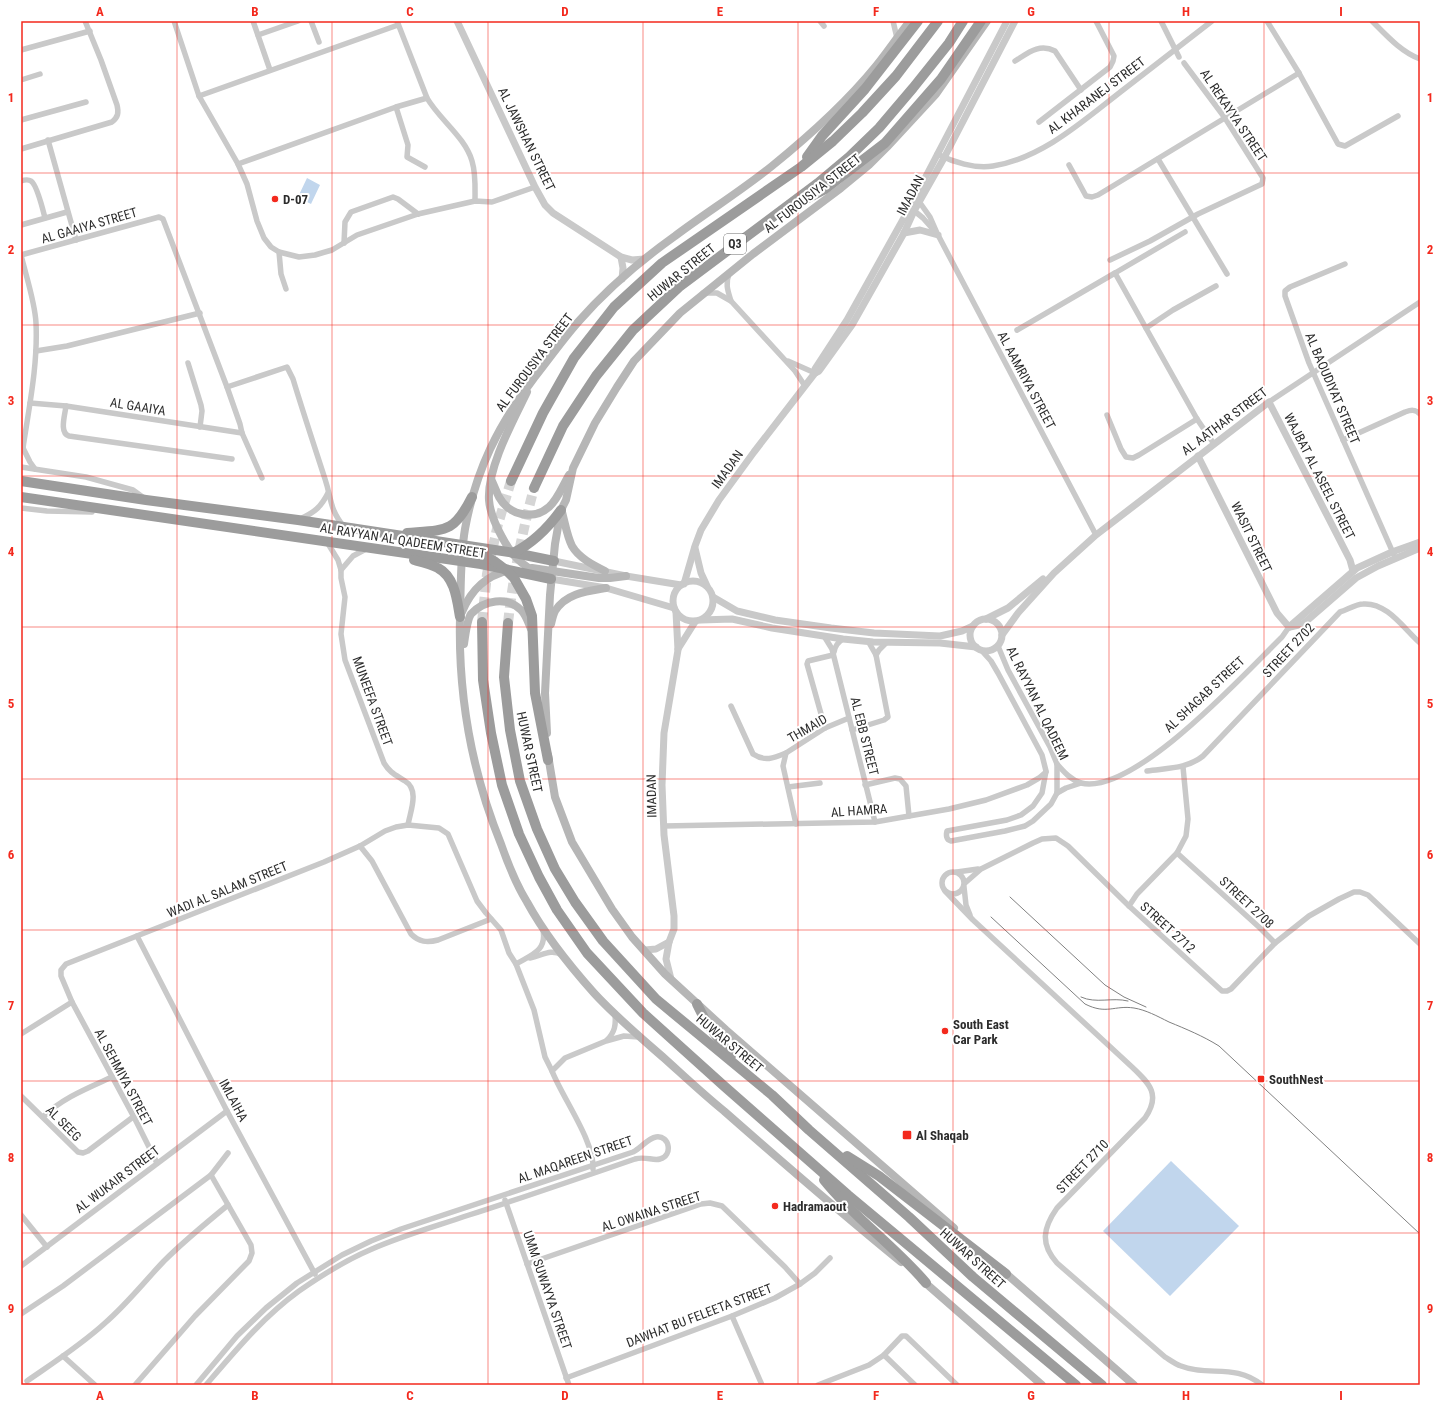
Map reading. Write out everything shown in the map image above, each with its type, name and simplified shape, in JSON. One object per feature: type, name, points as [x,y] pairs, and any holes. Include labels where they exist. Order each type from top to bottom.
[{"type":"highway","points":[[801,167],[822,136],[869,83],[918,21]]},
{"type":"highway","name":"HUWAR STREET","points":[[511,481],[543,413],[574,358],[614,307],[662,263],[801,167],[833,141],[862,113],[896,76],[938,21]]},
{"type":"highway","name":"HUWAR STREET","points":[[534,488],[563,426],[596,376],[633,330],[679,287],[818,183],[849,157],[879,128],[913,88],[949,43],[963,21]]},
{"type":"highway","points":[[772,217],[825,189],[885,143],[941,79],[981,21]]},
{"type":"highway","name":"AL RAYYAN AL QADEEM STREET","points":[[21,481],[146,500],[464,544],[513,553],[552,570]]},
{"type":"highway","name":"AL RAYYAN AL QADEEM STREET","points":[[21,497],[481,564],[506,570],[552,570]]},
{"type":"highway","points":[[390,534],[432,531],[447,528],[458,521],[472,497]]},
{"type":"highway","points":[[481,564],[494,561],[513,553],[530,543],[561,510]]},
{"type":"highway","points":[[464,544],[494,561],[506,570],[514,578],[526,599],[532,616],[534,635],[535,693],[548,760]]},
{"type":"highway","points":[[388,551],[437,567],[445,572],[452,582],[460,617]]},
{"type":"highway","points":[[482,622],[483,680],[491,733],[502,785],[519,834],[539,877],[557,910],[587,953],[643,1013],[848,1195],[1076,1385]]},
{"type":"highway","name":"HUWAR STREET","points":[[508,623],[504,677],[510,730],[520,781],[537,829],[556,869],[575,902],[603,941],[656,999],[772,1095],[973,1277],[1102,1385]]},
{"type":"highway","points":[[697,1004],[705,1020],[741,1069]]},
{"type":"highway","points":[[823,1142],[879,1176],[1006,1274]]},
{"type":"highway","points":[[807,1158],[831,1188],[910,1265],[926,1283]]},
{"type":"main road","name":"AL FUROUSIYA STREET","points":[[460,617],[465,531],[472,497],[483,463],[509,411],[559,344],[583,317],[644,259],[754,180],[792,149],[830,114],[858,85],[876,65],[910,21]]},
{"type":"main road","name":"AL FUROUSIYA STREET","points":[[548,634],[555,544],[561,510],[566,500],[573,468],[595,423],[634,361],[680,313],[703,293],[836,192],[869,165],[936,94],[987,21]]},
{"type":"main road","points":[[526,567],[513,553],[496,527],[491,510],[489,493],[491,478],[502,447],[534,379]]},
{"type":"main road","points":[[491,478],[499,497],[509,509],[521,515],[530,515],[538,513],[549,507],[573,468]]},
{"type":"main road","points":[[561,510],[573,547],[592,565],[605,571]]},
{"type":"main road","points":[[626,576],[599,578],[526,567],[506,570],[488,578],[477,588],[467,600],[460,617],[459,646],[468,739],[476,772],[490,817],[526,900],[542,927],[589,988],[639,1037],[771,1153],[926,1283],[1042,1385]]},
{"type":"main road","points":[[548,634],[555,611],[565,601],[574,595],[606,588]]},
{"type":"main road","points":[[462,682],[465,635],[470,615],[482,606],[496,601],[512,603],[521,610],[534,635]]},
{"type":"main road","name":"HUWAR STREET","points":[[548,634],[544,693],[548,760],[554,797],[572,842],[612,909],[632,937],[665,974],[726,1030],[1134,1385]]},
{"type":"street","points":[[21,149],[112,122],[116,119],[119,111],[86,21]]},
{"type":"street","points":[[174,21],[199,96],[248,184],[257,221],[264,238],[271,247],[279,252],[299,257],[315,255],[332,250],[357,235],[374,228],[418,214],[475,201],[492,202],[535,187]]},
{"type":"street","points":[[254,21],[270,70]]},
{"type":"street","points":[[258,35],[298,21]]},
{"type":"street","points":[[311,21],[319,42]]},
{"type":"street","name":"AL JAWSHAN STREET","points":[[457,21],[535,187],[545,205],[553,213],[621,257],[632,260],[644,259]]},
{"type":"street","points":[[893,21],[897,38]]},
{"type":"street","name":"IMADAN","points":[[940,156],[1007,21]]},
{"type":"street","name":"IMADAN","points":[[815,373],[814,369],[847,320],[912,209],[1015,21]]},
{"type":"street","points":[[1038,122],[1110,67],[1114,56],[1096,21]]},
{"type":"street","points":[[1161,21],[1174,50],[1179,57]]},
{"type":"street","name":"AL KHARANEJ STREET","points":[[940,156],[971,165],[992,166],[1021,159],[1069,131],[1212,21]]},
{"type":"street","points":[[1267,21],[1300,73],[1338,144],[1345,146],[1398,116]]},
{"type":"street","points":[[1372,21],[1388,37],[1411,56],[1420,59]]},
{"type":"street","points":[[199,96],[398,23],[426,98],[465,147],[472,160],[475,201]]},
{"type":"street","points":[[21,50],[90,31]]},
{"type":"street","points":[[1015,61],[1035,48],[1047,47],[1055,51],[1081,90]]},
{"type":"street","name":"AL REKAYYA STREET","points":[[1184,63],[1225,118],[1263,178],[1262,184],[1193,217]]},
{"type":"street","points":[[1069,165],[1086,196],[1092,197],[1098,195],[1300,73]]},
{"type":"street","points":[[21,80],[40,74]]},
{"type":"street","points":[[238,164],[396,107],[426,98]]},
{"type":"street","points":[[21,120],[86,102]]},
{"type":"street","points":[[396,107],[408,147],[407,157],[425,167]]},
{"type":"street","points":[[48,140],[76,240]]},
{"type":"street","points":[[1158,159],[1227,274]]},
{"type":"street","points":[[21,181],[28,180],[33,182],[45,218]]},
{"type":"street","points":[[344,243],[345,222],[351,212],[393,197],[418,214]]},
{"type":"street","name":"AL AAMRIYA STREET","points":[[917,199],[933,223],[1096,535]]},
{"type":"street","name":"IMADAN","points":[[682,584],[701,530],[719,500],[815,373],[819,371],[852,324],[904,232],[912,209]]},
{"type":"street","name":"AL AAMRIYA STREET","points":[[912,209],[923,218],[938,235]]},
{"type":"street","points":[[21,225],[67,212]]},
{"type":"street","name":"AL GAAIYA STREET","points":[[21,255],[159,217],[164,220],[200,314]]},
{"type":"street","points":[[1110,260],[1150,241],[1193,217]]},
{"type":"street","points":[[904,232],[920,230],[938,235]]},
{"type":"street","points":[[1017,330],[1185,232]]},
{"type":"street","points":[[279,252],[281,274],[286,289]]},
{"type":"street","points":[[21,255],[35,316],[36,351],[30,403],[22,449],[35,469]]},
{"type":"street","points":[[621,257],[623,268],[622,279]]},
{"type":"street","name":"AL BAOUDIYAT STREET","points":[[1344,264],[1290,287],[1285,291],[1285,296],[1314,372],[1394,555]]},
{"type":"street","points":[[730,272],[727,279],[727,285],[731,301]]},
{"type":"street","points":[[1115,273],[1197,418],[1214,444]]},
{"type":"street","points":[[1146,328],[1173,310],[1216,286]]},
{"type":"street","points":[[703,293],[717,293],[731,301],[795,371],[805,386]]},
{"type":"street","name":"AL AATHAR STREET","points":[[986,619],[1008,608],[1054,573],[1096,535],[1269,402],[1420,302]]},
{"type":"street","points":[[36,351],[67,346],[200,314],[242,433],[262,478]]},
{"type":"street","points":[[786,361],[815,373]]},
{"type":"street","points":[[188,364],[201,405],[202,411],[200,427]]},
{"type":"street","points":[[227,387],[287,367],[293,379],[326,480],[331,505],[336,517],[344,527]]},
{"type":"street","name":"WAJBAT AL ASEEL STREET","points":[[1269,402],[1350,560],[1353,571]]},
{"type":"street","name":"AL GAAIYA","points":[[30,403],[66,406],[242,433]]},
{"type":"street","points":[[66,406],[63,431],[65,435],[232,459]]},
{"type":"street","points":[[1343,440],[1405,412],[1413,410],[1420,414]]},
{"type":"street","points":[[1107,414],[1121,449],[1126,457],[1132,458],[1140,455],[1197,418]]},
{"type":"street","name":"WASIT STREET","points":[[1198,456],[1277,612],[1289,627]]},
{"type":"street","name":"AL RAYYAN AL QADEEM STREET","points":[[21,467],[86,478],[133,490],[146,500]]},
{"type":"street","points":[[298,520],[313,513],[322,504],[328,492]]},
{"type":"street","name":"AL RAYYAN AL QADEEM STREET","points":[[21,508],[47,511],[125,512]]},
{"type":"street","name":"MUNEEFA STREET","points":[[327,542],[338,560],[341,570],[345,597],[341,634],[345,660],[384,763],[390,772],[407,782],[412,788],[413,796],[408,825]]},
{"type":"street","name":"AL SHAGAB STREET","points":[[1289,627],[1303,624],[1356,578],[1394,555],[1420,542]]},
{"type":"street","points":[[695,546],[702,573],[713,597],[713,608],[698,621]]},
{"type":"street","points":[[341,570],[354,556],[369,548]]},
{"type":"street","name":"AL SHAGAB STREET","points":[[1056,793],[1081,783],[1101,782],[1124,774],[1186,730],[1282,637],[1289,627],[1353,571],[1364,564],[1420,548]]},
{"type":"street","name":"WAJBAT AL ASEEL STREET","points":[[1350,560],[1364,564]]},
{"type":"street","name":"AL RAYYAN AL QADEEM STREET","points":[[552,570],[605,571],[626,576],[682,584]]},
{"type":"street","name":"AL RAYYAN AL QADEEM STREET","points":[[552,570],[675,610]]},
{"type":"street","name":"AL AATHAR STREET","points":[[1002,635],[1018,613],[1054,573]]},
{"type":"street","points":[[707,586],[703,583],[693,581],[682,584],[674,594],[673,599],[675,610],[683,619],[698,621],[732,619],[772,628],[843,639],[940,643],[990,650],[998,646],[1002,635],[999,626],[995,622],[986,619],[979,621],[973,626],[962,631],[940,636],[874,633],[838,629],[775,620],[737,611],[713,597]]},
{"type":"street","name":"STREET 2702","points":[[1147,771],[1183,767],[1204,756],[1340,612],[1362,604],[1376,606],[1388,612],[1420,643]]},
{"type":"street","name":"IMADAN","points":[[671,979],[666,959],[669,942],[674,928],[674,916],[664,826],[662,785],[664,733],[678,650],[675,610]]},
{"type":"street","name":"IMADAN","points":[[678,650],[698,621]]},
{"type":"street","points":[[973,626],[970,631],[970,637],[972,643],[979,649]]},
{"type":"street","name":"AL EBB STREET","points":[[824,636],[832,648],[875,822]]},
{"type":"street","points":[[825,728],[807,664],[808,661],[833,654],[834,648],[838,642],[843,639]]},
{"type":"street","points":[[852,730],[884,720],[888,717],[876,655],[868,641]]},
{"type":"street","points":[[876,655],[887,642]]},
{"type":"street","name":"AL RAYYAN AL QADEEM","points":[[979,649],[991,661],[998,673],[1042,755],[1046,772],[1042,792],[1038,800],[1028,811],[1007,820],[947,831],[946,836],[948,840],[951,841],[1025,826],[1033,821],[1051,804],[1056,793],[1057,764],[1050,747],[1005,665],[998,646]]},
{"type":"street","points":[[731,706],[753,754],[758,758],[765,759],[786,753]]},
{"type":"street","name":"THMAID","points":[[796,824],[783,766],[786,753],[825,728],[849,718]]},
{"type":"street","points":[[1057,764],[1065,773],[1081,783]]},
{"type":"street","name":"STREET 2712","points":[[1183,767],[1186,792],[1187,830],[1184,841],[1177,853],[1137,894],[1129,906],[1222,991],[1231,989],[1275,943]]},
{"type":"street","name":"AL HAMRA","points":[[664,826],[875,822],[986,800],[1027,785],[1046,772]]},
{"type":"street","points":[[866,785],[895,778],[900,779],[906,786],[909,816]]},
{"type":"street","points":[[788,787],[820,784]]},
{"type":"street","name":"WADI AL SALAM STREET","points":[[62,978],[62,970],[66,964],[324,862],[360,846],[390,829],[408,825],[439,828],[448,834],[477,901],[500,930],[509,952],[516,964],[534,1010],[546,1057],[558,1085],[583,1132],[593,1166]]},
{"type":"street","points":[[980,869],[964,885],[961,891],[953,895],[945,891],[941,883],[942,879],[948,873],[980,869],[1042,839],[1056,838],[1068,846],[1129,906]]},
{"type":"street","points":[[360,846],[372,861],[411,934],[416,939],[430,942],[438,940],[490,919]]},
{"type":"street","name":"STREET 2708","points":[[1177,853],[1275,943],[1309,916],[1347,895],[1354,892],[1360,892],[1368,895],[1420,944]]},
{"type":"street","points":[[957,872],[963,878],[964,885]]},
{"type":"street","name":"STREET 2710","points":[[964,885],[966,904],[973,920]]},
{"type":"street","name":"STREET 2710","points":[[945,891],[973,920],[1147,1082],[1153,1096],[1152,1103],[1145,1118],[1057,1208],[1051,1216],[1047,1224],[1045,1238],[1051,1257],[1057,1264],[1165,1357],[1180,1366],[1206,1371],[1237,1372],[1250,1377],[1262,1385]]},
{"type":"street","points":[[516,964],[538,950],[543,944],[544,935],[542,927]]},
{"type":"street","name":"IMLAIHA","points":[[137,936],[227,1111],[317,1279]]},
{"type":"street","points":[[645,950],[656,949],[669,942]]},
{"type":"street","points":[[526,958],[533,958],[550,952],[558,953],[564,956]]},
{"type":"street","name":"AL SEHMIYA STREET","points":[[62,978],[72,1002],[157,1163]]},
{"type":"street","points":[[21,1034],[72,1002]]},
{"type":"street","points":[[606,1041],[614,1030],[616,1021],[615,1014]]},
{"type":"street","points":[[552,1071],[565,1058],[606,1041],[624,1036],[639,1037]]},
{"type":"street","points":[[43,1117],[62,1101],[112,1077]]},
{"type":"street","name":"AL SEEG","points":[[21,1096],[78,1152],[83,1153],[88,1151],[133,1117]]},
{"type":"street","name":"AL WUKAIR STREET","points":[[21,1266],[227,1111]]},
{"type":"street","name":"AL MAQAREEN STREET","points":[[196,1385],[251,1322],[281,1295],[314,1272],[356,1247],[386,1234],[593,1166],[636,1150],[653,1137],[662,1138],[668,1144],[668,1153],[661,1159],[655,1160],[640,1158],[590,1174],[383,1244],[352,1258],[317,1279],[287,1300],[242,1343],[206,1385]]},
{"type":"street","points":[[21,1314],[63,1286],[211,1175],[228,1153]]},
{"type":"street","points":[[590,1174],[593,1166]]},
{"type":"street","points":[[135,1385],[195,1316],[249,1261],[252,1253],[251,1245],[211,1175]]},
{"type":"street","name":"UMM SUWAYYA STREET","points":[[503,1196],[569,1385]]},
{"type":"street","name":"AL OWAINA STREET","points":[[527,1264],[710,1202],[722,1206],[785,1266],[800,1284]]},
{"type":"street","points":[[27,1381],[105,1324],[191,1235],[228,1205]]},
{"type":"street","points":[[21,1215],[47,1247]]},
{"type":"street","name":"DAWHAT BU FELEETA STREET","points":[[566,1378],[732,1316],[775,1298],[800,1284],[830,1258]]},
{"type":"street","points":[[732,1316],[762,1385]]},
{"type":"street","points":[[818,1385],[864,1368],[884,1355],[902,1336],[906,1336],[957,1385]]},
{"type":"street","points":[[884,1355],[915,1385]]},
{"type":"street","points":[[63,1356],[95,1385]]},
{"type":"water","points":[[307,178],[320,185],[311,204],[307,202],[305,205],[301,203],[302,200],[298,197]]},
{"type":"water","points":[[1171,1161],[1239,1226],[1170,1296],[1103,1231]]},
{"type":"tunnel","points":[[482,622],[487,574],[498,524],[511,481]]},
{"type":"tunnel","points":[[508,623],[518,555],[534,488]]},
{"type":"tram line","points":[[1010,897],[1105,985],[1124,997],[1146,1007]]},
{"type":"tram line","points":[[991,917],[1085,1004],[1099,1009],[1127,1007],[1143,1010],[1219,1046],[1420,1234]]},
{"type":"tram line","points":[[1081,997],[1092,1000],[1128,1001]]},
{"type":"place","name":"D-07","points":[[275,199]]},
{"type":"place","name":"South East Car Park","points":[[945,1031]]},
{"type":"place","name":"SouthNest","points":[[1261,1079]]},
{"type":"place","name":"Al Shaqab","points":[[907,1135]]},
{"type":"place","name":"Hadramaout","points":[[775,1206]]}]
